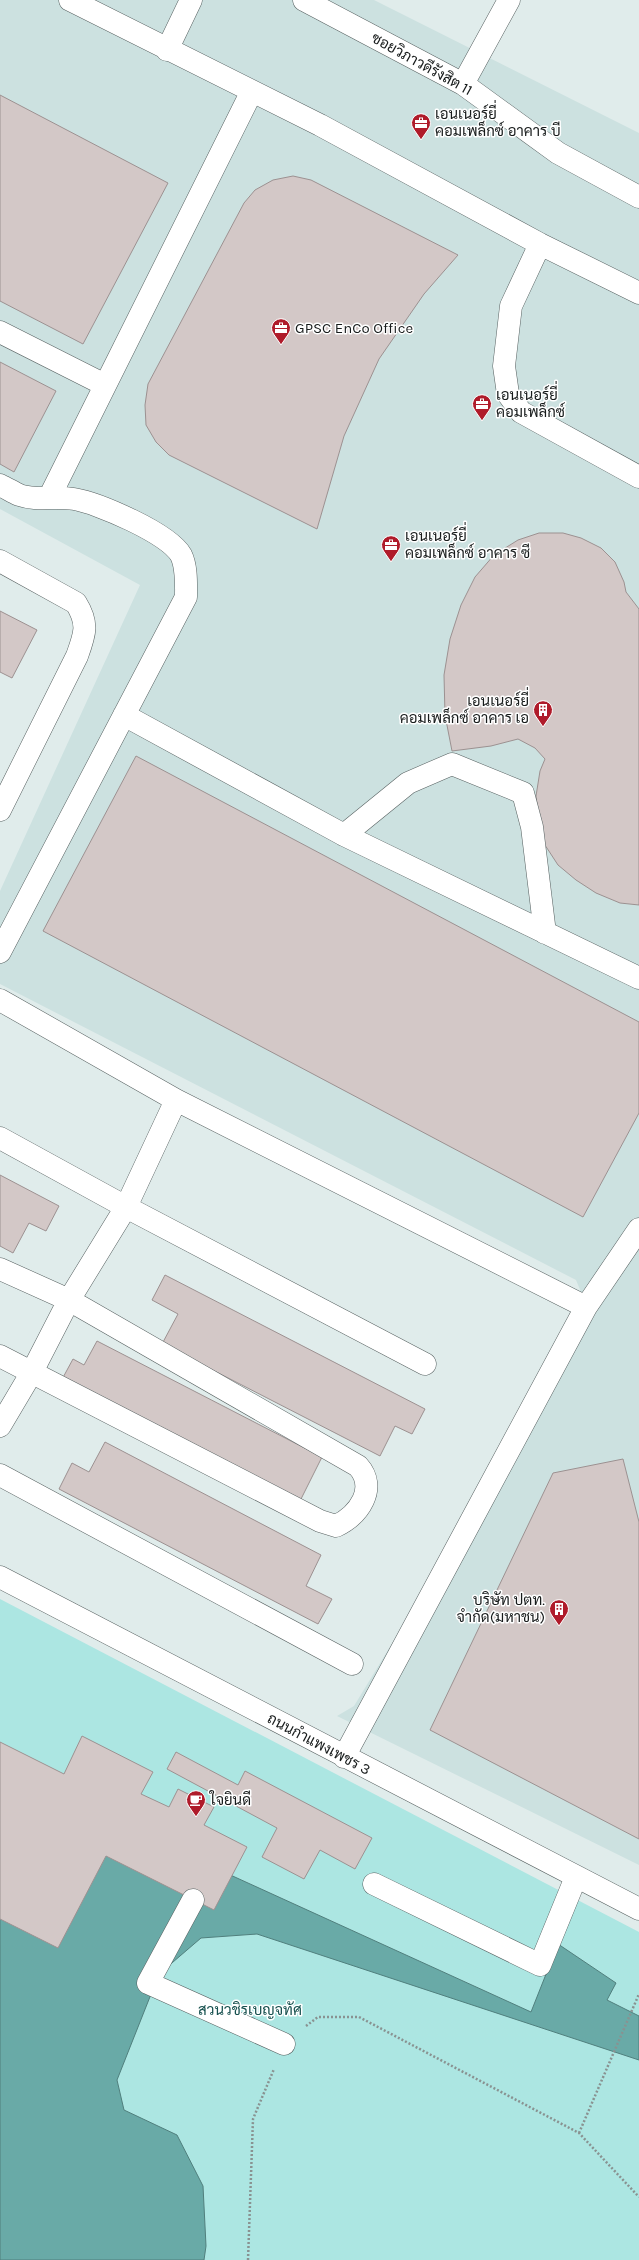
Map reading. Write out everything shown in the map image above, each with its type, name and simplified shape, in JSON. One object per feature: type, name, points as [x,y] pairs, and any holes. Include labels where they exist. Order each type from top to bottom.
[{"type":"street","points":[[70,0],[167,50],[320,125],[540,244],[639,293]]},
{"type":"street","points":[[167,50],[191,0]]},
{"type":"street","name":"ซอยวิภาวดีรังสิต 11","points":[[304,0],[463,84],[558,153],[639,197]]},
{"type":"street","points":[[463,84],[508,0]]},
{"type":"street","points":[[49,498],[252,91]]},
{"type":"street","points":[[540,244],[511,306],[504,366],[508,394],[521,412],[639,476]]},
{"type":"street","points":[[0,332],[105,385]]},
{"type":"street","points":[[0,485],[20,495],[73,499],[94,505],[148,529],[169,542],[181,555],[185,572],[186,597],[0,952]]},
{"type":"street","points":[[0,561],[76,603],[83,614],[86,632],[77,656],[0,810]]},
{"type":"street","points":[[124,715],[344,835],[639,978]]},
{"type":"street","points":[[344,835],[408,783],[452,764],[523,793],[532,827],[545,933]]},
{"type":"street","points":[[0,1000],[176,1100],[586,1307]]},
{"type":"street","points":[[0,1426],[32,1372],[68,1300],[126,1207],[176,1100]]},
{"type":"street","points":[[0,1138],[126,1207],[425,1364]]},
{"type":"street","points":[[344,1757],[586,1307],[639,1229]]},
{"type":"street","points":[[0,1269],[68,1300],[358,1466],[365,1474],[366,1486],[364,1499],[347,1520],[336,1526],[320,1522],[0,1356]]},
{"type":"street","points":[[0,1474],[352,1664]]},
{"type":"street","name":"ถนนกำแพงเพชร 3","points":[[0,1577],[639,1909]]},
{"type":"street","points":[[374,1884],[540,1965],[576,1877]]},
{"type":"street","points":[[193,1900],[148,1983],[284,2044]]},
{"type":"path","points":[[579,2134],[639,1994]]},
{"type":"path","points":[[248,2260],[253,2119],[284,2044],[318,2017],[359,2017],[579,2134],[639,2197]]},
{"type":"shaded area","points":[[0,0],[374,0],[639,133],[639,1865],[337,1716],[354,1706],[591,1316],[576,1280],[0,984],[0,891],[140,585],[0,509]]},
{"type":"shaded area","points":[[0,1770],[531,2012],[558,1944],[616,1983],[607,2000],[639,2016],[639,2060],[257,1934],[201,1938],[159,1974],[117,2080],[124,2110],[177,2135],[203,2186],[206,2246],[204,2260],[0,2260]]},
{"type":"green space","name":"สวนวชิรเบญจทัศ","points":[[0,1599],[639,1932],[639,2260],[0,2260]]},
{"type":"building","points":[[0,95],[168,183],[83,344],[0,301]]},
{"type":"building","points":[[293,176],[311,180],[458,255],[424,294],[379,359],[344,436],[317,529],[169,455],[156,442],[146,425],[145,405],[148,384],[244,203],[255,190],[273,180]]},
{"type":"building","points":[[0,362],[56,391],[14,472],[0,464]]},
{"type":"building","name":"เอนเนอร์ยี่ คอมเพล็กซ์ อาคาร เอ","points":[[539,533],[563,533],[581,538],[601,548],[615,562],[624,582],[626,592],[639,609],[639,905],[620,903],[596,893],[576,880],[558,865],[543,842],[536,796],[540,771],[545,759],[535,748],[518,739],[491,746],[452,751],[445,715],[444,675],[450,639],[461,605],[475,577],[494,555],[518,540]]},
{"type":"building","points":[[0,611],[37,630],[12,678],[0,672]]},
{"type":"building","points":[[136,756],[639,1022],[639,1113],[583,1217],[43,931]]},
{"type":"building","points":[[0,1175],[59,1206],[46,1231],[29,1223],[13,1253],[0,1246]]},
{"type":"building","points":[[165,1275],[425,1409],[412,1434],[395,1426],[380,1456],[162,1344],[178,1314],[152,1300]]},
{"type":"building","points":[[97,1341],[322,1457],[298,1505],[60,1383],[73,1359],[84,1365]]},
{"type":"building","points":[[105,1442],[321,1555],[306,1586],[332,1599],[318,1624],[59,1489],[72,1463],[89,1472]]},
{"type":"building","name":"บริษัท ปตท. จำกัด(มหาชน)","points":[[623,1459],[639,1522],[639,1839],[430,1730],[553,1473]]},
{"type":"building","points":[[82,1736],[153,1772],[141,1794],[169,1807],[178,1789],[214,1807],[204,1825],[247,1847],[214,1910],[106,1856],[58,1948],[0,1919],[0,1742],[64,1774]]},
{"type":"building","points":[[176,1752],[238,1785],[245,1771],[372,1838],[355,1869],[320,1850],[304,1879],[262,1857],[277,1828],[167,1769]]},
{"type":"place","name":"เอนเนอร์ยี่ คอมเพล็กซ์ อาคาร บี","points":[[421,140]]},
{"type":"place","name":"GPSC EnCo Office","points":[[281,345]]},
{"type":"place","name":"เอนเนอร์ยี่ คอมเพล็กซ์","points":[[482,421]]},
{"type":"place","name":"เอนเนอร์ยี่ คอมเพล็กซ์ อาคาร ซี","points":[[391,562]]},
{"type":"place","name":"เอนเนอร์ยี่ คอมเพล็กซ์ อาคาร เอ","points":[[543,727]]},
{"type":"place","name":"บริษัท ปตท. จำกัด(มหาชน)","points":[[559,1626]]},
{"type":"place","name":"ใจยินดี","points":[[196,1817]]}]
